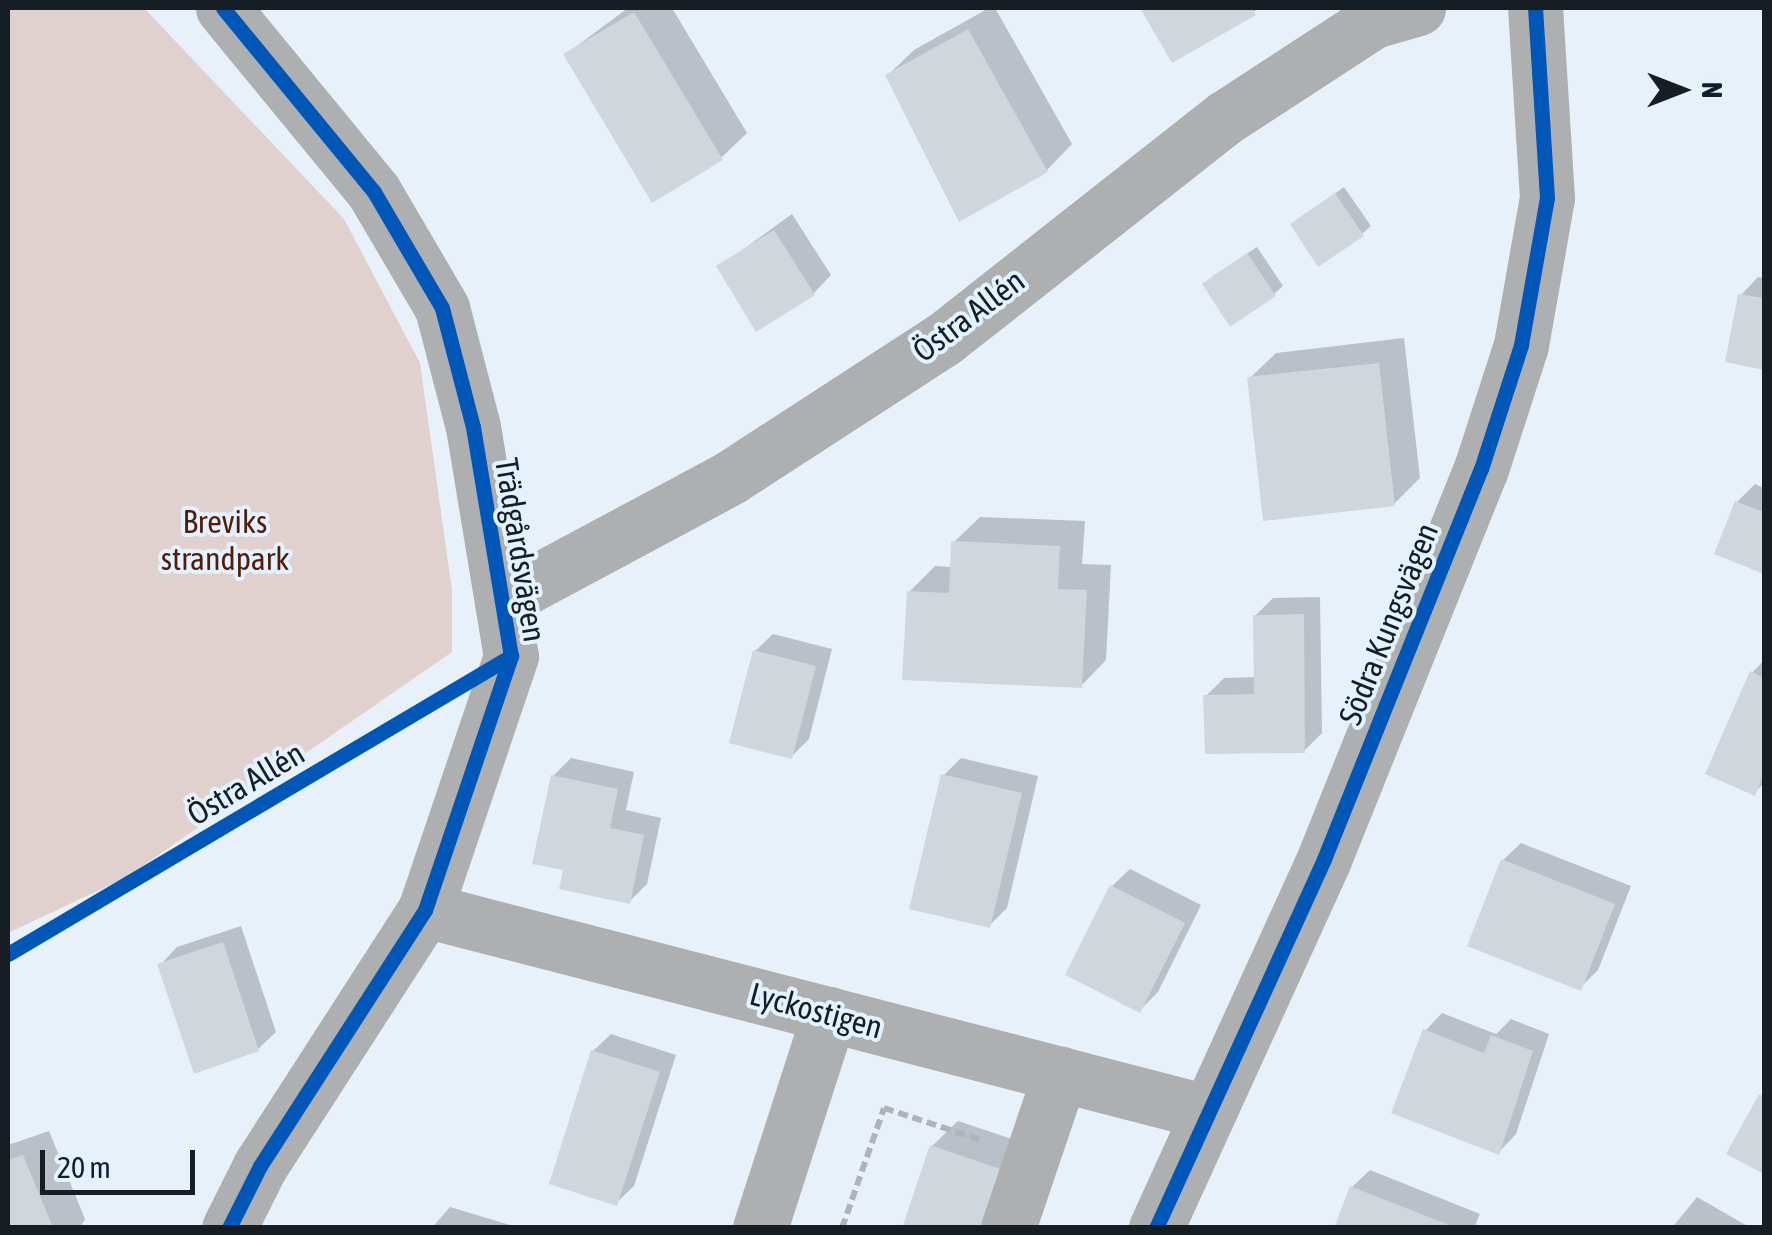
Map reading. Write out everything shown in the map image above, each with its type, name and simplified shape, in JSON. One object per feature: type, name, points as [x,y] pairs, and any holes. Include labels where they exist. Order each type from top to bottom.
[{"type":"street","name":"Trädgårdsvägen","points":[[222,8],[374,192],[442,308],[474,427],[510,656],[425,910],[260,1166],[228,1228]]},
{"type":"street","name":"Östra Allén","points":[[502,600],[764,456],[946,338],[1226,117],[1372,21],[1418,8]]},
{"type":"street","name":"Södra Kungsvägen","points":[[1156,1228],[1324,859],[1481,469],[1521,345],[1547,198],[1535,8]]},
{"type":"street","name":"Lyckostigen","points":[[425,910],[1207,1112]]},
{"type":"street","points":[[760,1228],[829,1014]]},
{"type":"street","points":[[1008,1228],[1060,1074]]},
{"type":"path","points":[[842,1228],[884,1108],[1032,1156]]},
{"type":"green space","name":"Breviks strandpark","points":[[8,8],[144,8],[344,219],[420,363],[452,590],[452,652],[125,878],[8,933]]},
{"type":"building","points":[[1140,8],[1252,8],[1256,15],[1172,63]]},
{"type":"building","points":[[634,12],[723,160],[652,203],[563,54]]},
{"type":"building","points":[[968,29],[1048,172],[959,222],[885,75]]},
{"type":"building","points":[[1335,193],[1364,236],[1318,267],[1290,224]]},
{"type":"building","points":[[774,230],[815,295],[756,332],[716,266]]},
{"type":"building","points":[[1247,253],[1276,296],[1230,327],[1202,284]]},
{"type":"building","points":[[1738,294],[1764,298],[1764,370],[1725,362]]},
{"type":"building","points":[[1379,363],[1395,506],[1263,521],[1247,377]]},
{"type":"building","points":[[1735,501],[1764,512],[1764,574],[1714,554]]},
{"type":"building","points":[[951,541],[1060,546],[1058,589],[1087,590],[1082,688],[902,680],[907,591],[949,593]]},
{"type":"building","points":[[1304,614],[1305,753],[1205,754],[1203,695],[1254,694],[1253,615]]},
{"type":"building","points":[[753,650],[816,666],[792,759],[729,743]]},
{"type":"building","points":[[1750,671],[1764,678],[1764,773],[1755,796],[1705,774]]},
{"type":"building","points":[[941,774],[1022,793],[990,928],[909,909]]},
{"type":"building","points":[[551,775],[618,789],[610,828],[644,835],[630,904],[559,889],[563,870],[532,864]]},
{"type":"building","points":[[1501,859],[1615,904],[1581,991],[1467,946]]},
{"type":"building","points":[[1110,885],[1185,923],[1140,1013],[1065,975]]},
{"type":"building","points":[[223,942],[259,1051],[194,1074],[157,964]]},
{"type":"building","points":[[1423,1029],[1484,1053],[1491,1035],[1533,1051],[1499,1155],[1391,1113]]},
{"type":"building","points":[[591,1050],[660,1072],[617,1206],[549,1184]]},
{"type":"building","points":[[1759,1094],[1764,1097],[1764,1174],[1726,1154]]},
{"type":"building","points":[[930,1145],[1012,1173],[993,1228],[902,1228]]},
{"type":"building","points":[[23,1155],[53,1228],[8,1228],[8,1160]]},
{"type":"building","points":[[1350,1186],[1454,1227],[1454,1228],[1334,1228]]},
{"type":"cycle path","points":[[223,8],[374,192],[442,308],[473,427],[511,656],[425,910],[260,1166],[229,1228]]},
{"type":"cycle path","points":[[1156,1228],[1324,859],[1481,469],[1521,345],[1547,198],[1535,8]]},
{"type":"cycle path","points":[[8,954],[511,656]]}]
